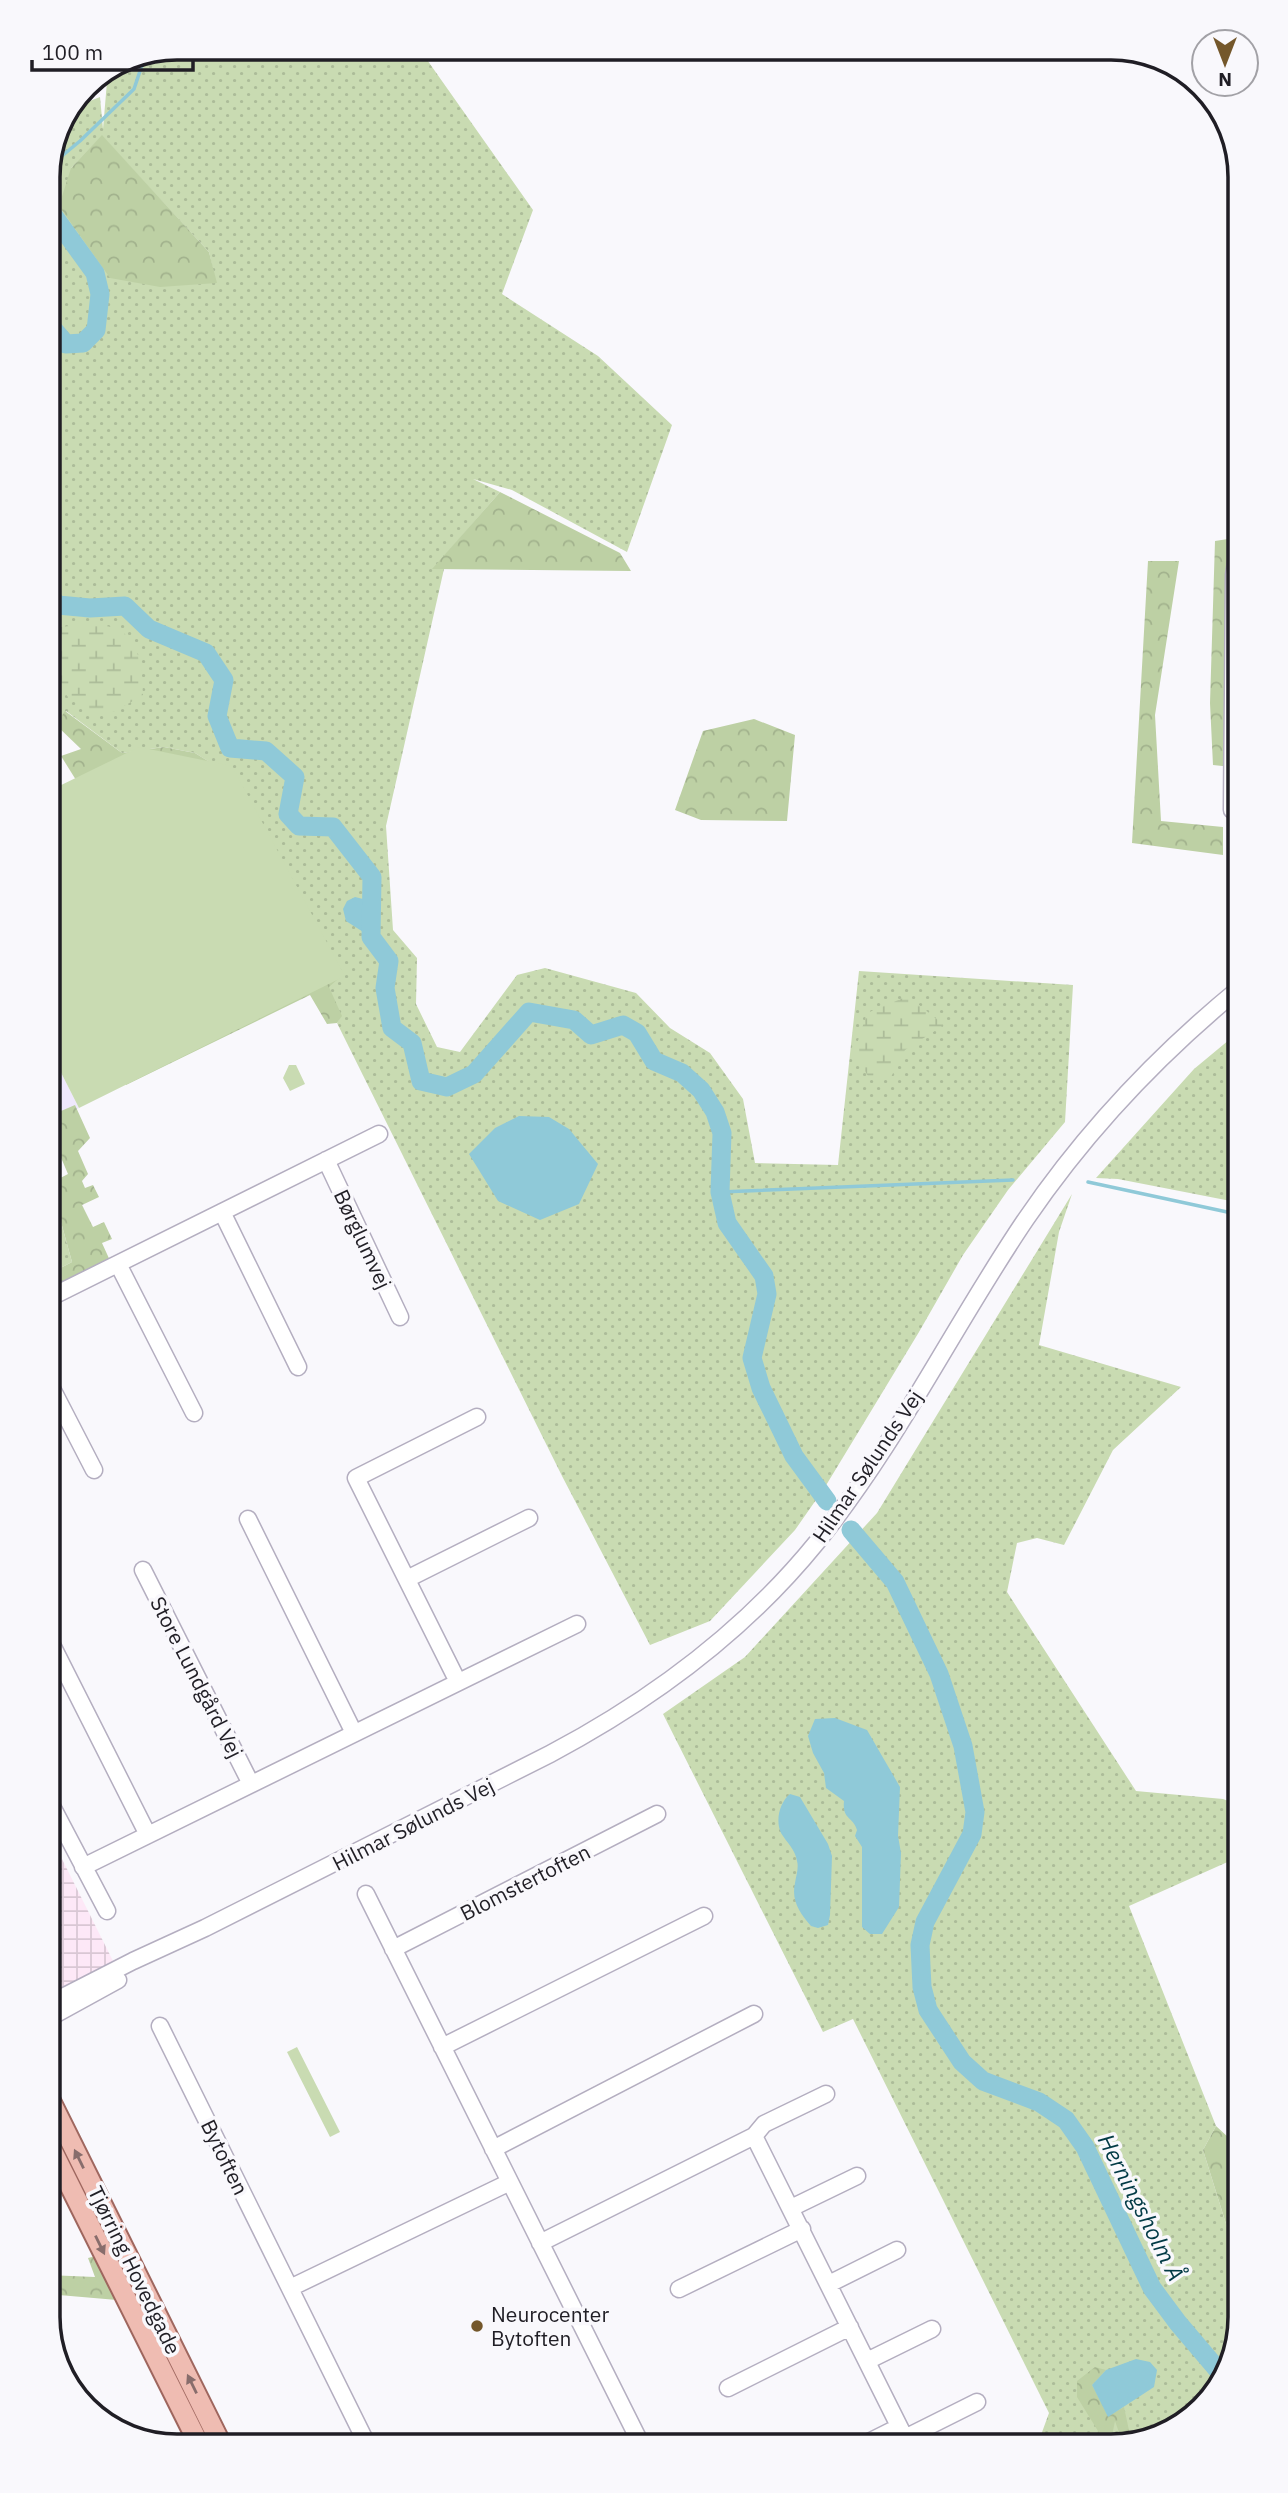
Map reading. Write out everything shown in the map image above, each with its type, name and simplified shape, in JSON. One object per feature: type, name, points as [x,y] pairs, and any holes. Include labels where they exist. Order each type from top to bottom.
[{"type":"main road","name":"Tjørring Hovedgade","points":[[60,2120],[216,2433]]},
{"type":"main road","name":"Tjørring Hovedgade","points":[[60,2166],[194,2433]]},
{"type":"street","name":"Hilmar Sølunds Vej","points":[[60,1998],[205,1928],[581,1738],[678,1674],[740,1623],[801,1560],[860,1484],[1000,1258],[1055,1179],[1141,1078],[1228,998]]},
{"type":"street","points":[[60,1293],[379,1134]]},
{"type":"street","name":"Børglumvej","points":[[326,1160],[400,1317]]},
{"type":"street","points":[[222,1212],[298,1367]]},
{"type":"street","points":[[118,1264],[194,1413]]},
{"type":"street","points":[[60,1404],[94,1470]]},
{"type":"street","points":[[458,1682],[356,1478],[477,1417]]},
{"type":"street","points":[[407,1579],[529,1518]]},
{"type":"street","points":[[248,1519],[354,1733]]},
{"type":"street","name":"Store Lundgård Vej","points":[[143,1570],[251,1784]]},
{"type":"street","name":"Store Lundgård Vej","points":[[83,1867],[577,1624]]},
{"type":"street","points":[[60,1661],[148,1835]]},
{"type":"street","name":"Blomstertoften","points":[[393,1949],[657,1814]]},
{"type":"street","points":[[60,1822],[107,1912]]},
{"type":"street","points":[[366,1894],[636,2433]]},
{"type":"street","points":[[442,2047],[704,1916]]},
{"type":"street","name":"Hilmar Sølunds Vej","points":[[60,2012],[205,1928]]},
{"type":"street","points":[[493,2148],[754,2014]]},
{"type":"street","name":"Bytoften","points":[[160,2026],[363,2433]]},
{"type":"street","points":[[540,2243],[754,2136],[764,2124],[826,2094]]},
{"type":"street","points":[[754,2136],[903,2434]]},
{"type":"street","points":[[791,2208],[857,2176]]},
{"type":"street","points":[[290,2288],[510,2182]]},
{"type":"street","points":[[679,2289],[802,2229]]},
{"type":"street","points":[[829,2284],[897,2250]]},
{"type":"street","points":[[728,2388],[850,2327]]},
{"type":"street","points":[[867,2361],[932,2329]]},
{"type":"street","points":[[913,2434],[977,2402]]},
{"type":"street","points":[[885,2434],[899,2427]]},
{"type":"shaded area","points":[[60,1071],[79,1108],[60,1117]]},
{"type":"shaded area","points":[[60,1855],[116,1967],[60,1991]]},
{"type":"green space","points":[[427,60],[533,210],[502,294],[598,356],[672,425],[627,552],[512,490],[473,479],[500,492],[433,569],[444,569],[386,826],[393,930],[417,958],[416,1004],[437,1047],[460,1052],[517,975],[545,968],[636,993],[670,1028],[710,1053],[743,1099],[755,1163],[838,1165],[859,971],[1073,985],[1065,1122],[1008,1190],[963,1255],[825,1487],[795,1530],[710,1621],[650,1645],[562,1476],[337,1023],[341,1016],[235,778],[195,753],[164,747],[122,753],[66,711],[60,719],[60,169],[63,146],[72,125],[86,102],[100,97],[103,129],[107,83],[118,75],[154,62]],"holes":[[[102,136],[209,252],[216,283],[71,168]]]},
{"type":"green space","points":[[1153,67],[1170,75],[1187,88]]},
{"type":"green space","points":[[102,135],[209,252],[217,283],[160,287],[110,278],[60,207],[71,168]]},
{"type":"green space","points":[[500,492],[620,553],[631,571],[432,569]]},
{"type":"green space","points":[[1228,539],[1228,767],[1213,765],[1210,703],[1215,541]]},
{"type":"green space","points":[[1148,561],[1179,561],[1155,715],[1161,821],[1223,827],[1223,855],[1132,843]]},
{"type":"green space","points":[[87,624],[111,627],[123,632],[135,647],[138,656],[143,695],[114,712],[89,713],[68,697],[60,687],[60,627]]},
{"type":"green space","points":[[65,711],[122,753],[164,747],[195,753],[221,769],[76,780],[61,756],[81,749],[60,729],[60,719]]},
{"type":"green space","points":[[754,719],[795,735],[787,821],[701,820],[675,810],[703,731]]},
{"type":"green space","points":[[139,747],[232,766],[345,976],[79,1108],[60,1071],[60,786]]},
{"type":"green space","points":[[338,979],[329,987],[342,1016],[337,1023],[327,1024],[310,995],[126,1085],[120,1072]]},
{"type":"green space","points":[[908,996],[944,1025],[905,1050],[891,1077],[868,1076],[854,1053],[867,1013]]},
{"type":"green space","points":[[1228,1041],[1228,1200],[1118,1179],[1096,1178],[1194,1069]]},
{"type":"green space","points":[[289,1065],[296,1065],[305,1084],[290,1091],[283,1078]]},
{"type":"green space","points":[[75,1105],[90,1138],[78,1151],[88,1174],[82,1181],[85,1188],[93,1185],[99,1197],[82,1205],[93,1227],[104,1222],[112,1239],[102,1243],[112,1265],[60,1291],[60,1268],[72,1262],[60,1222],[60,1178],[68,1174],[60,1155],[60,1111]]},
{"type":"green space","points":[[1072,1194],[1059,1232],[1039,1345],[1181,1387],[1113,1450],[1064,1545],[1037,1538],[1017,1543],[1007,1592],[1136,1791],[1228,1801],[1228,1862],[1129,1906],[1216,2126],[1203,2150],[1228,2230],[1228,2317],[1222,2354],[1209,2382],[1199,2394],[1170,2418],[1156,2425],[1112,2434],[1041,2434],[1049,2413],[853,2019],[823,2032],[663,1714],[745,1657],[877,1513]]},
{"type":"green space","points":[[60,1222],[61,1222],[72,1262],[60,1268]]},
{"type":"green space","points":[[297,2047],[340,2132],[330,2137],[287,2052]]},
{"type":"green space","points":[[1216,2126],[1228,2137],[1228,2230],[1203,2150]]},
{"type":"green space","points":[[96,2256],[117,2300],[60,2295],[60,2276],[95,2277],[88,2258]]},
{"type":"green space","points":[[1095,2367],[1106,2370],[1092,2385],[1108,2416],[1124,2407],[1129,2432],[1119,2433],[1115,2421],[1112,2434],[1097,2434],[1077,2397],[1077,2381]]},
{"type":"water","points":[[355,897],[371,901],[371,937],[346,921],[343,909],[347,901]]},
{"type":"water","points":[[519,1116],[549,1117],[569,1129],[598,1164],[579,1204],[540,1220],[498,1201],[469,1154],[495,1128]]},
{"type":"water","points":[[835,1718],[867,1730],[900,1787],[899,1907],[882,1934],[870,1934],[862,1927],[862,1847],[855,1836],[855,1826],[846,1815],[844,1801],[826,1788],[824,1773],[813,1753],[808,1736],[815,1719]]},
{"type":"water","points":[[790,1794],[800,1797],[828,1844],[832,1856],[830,1915],[828,1925],[818,1928],[811,1926],[797,1906],[794,1889],[797,1861],[779,1828],[780,1812]]},
{"type":"water","points":[[1136,2359],[1150,2362],[1157,2370],[1154,2387],[1108,2417],[1092,2385],[1106,2370]]},
{"type":"waterway","points":[[62,156],[134,89],[142,65]]},
{"type":"waterway","name":"Herningsholm Å","points":[[60,225],[95,273],[100,294],[96,330],[83,343],[66,344],[60,337]]},
{"type":"waterway","name":"Herningsholm Å","points":[[60,605],[90,608],[125,606],[149,629],[206,653],[224,680],[217,716],[230,748],[266,751],[295,777],[288,814],[299,826],[333,827],[372,877],[371,937],[389,961],[385,988],[392,1028],[412,1043],[421,1081],[447,1087],[474,1074],[529,1012],[574,1020],[591,1035],[623,1025],[637,1033],[654,1061],[682,1073],[701,1090],[715,1112],[722,1133],[720,1192],[727,1223],[764,1276],[767,1294],[752,1358],[761,1388],[794,1456],[827,1501]]},
{"type":"waterway","points":[[720,1192],[1013,1180]]},
{"type":"waterway","points":[[1088,1182],[1228,1212]]},
{"type":"waterway","name":"Herningsholm Å","points":[[851,1530],[895,1582],[939,1674],[963,1746],[975,1812],[972,1834],[925,1922],[920,1945],[922,1987],[928,2010],[962,2062],[983,2081],[1039,2102],[1066,2120],[1085,2147],[1152,2288],[1216,2368]]},
{"type":"place","name":"Neurocenter Bytoften","points":[[477,2326]]}]
